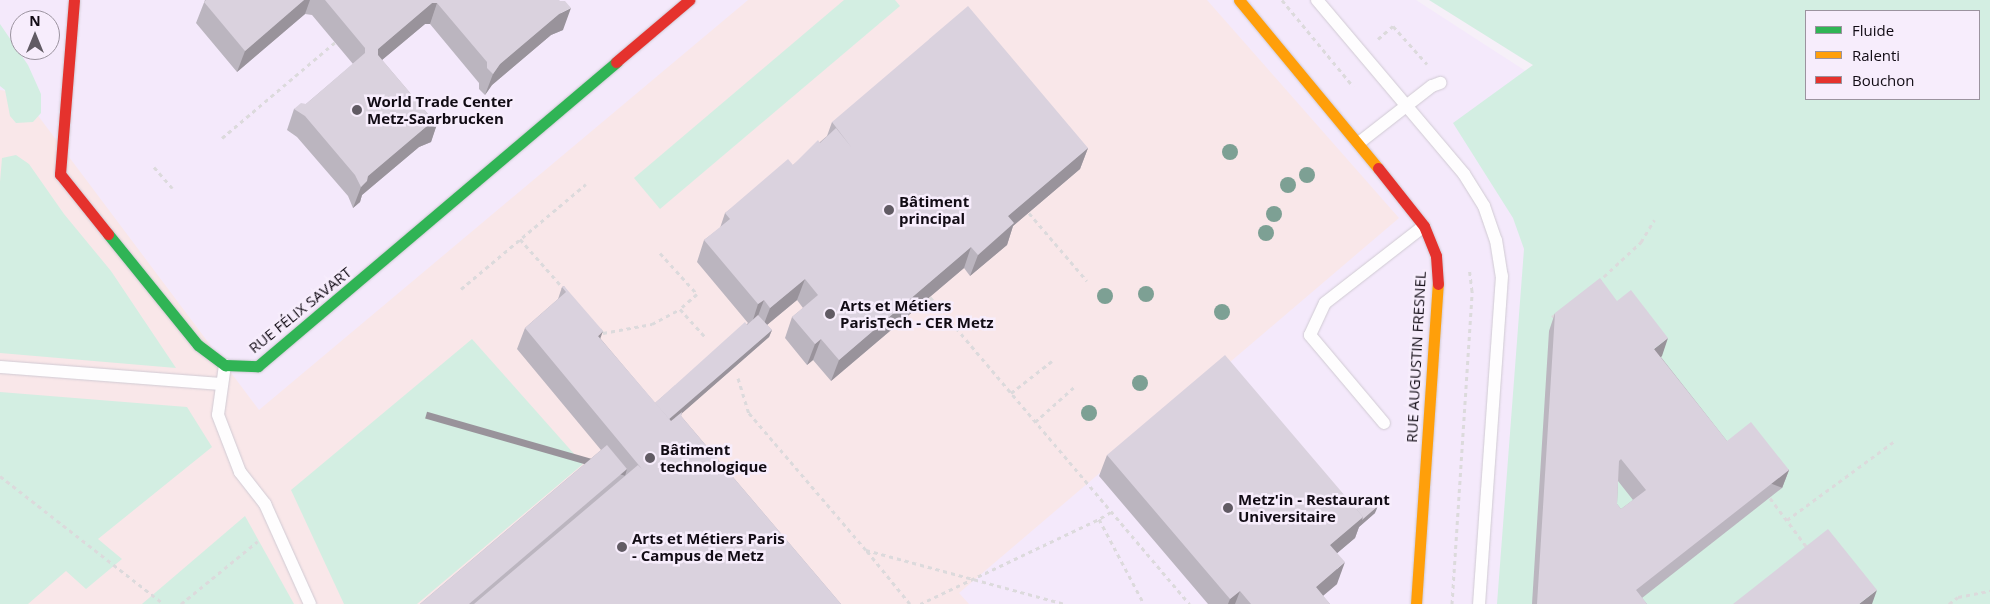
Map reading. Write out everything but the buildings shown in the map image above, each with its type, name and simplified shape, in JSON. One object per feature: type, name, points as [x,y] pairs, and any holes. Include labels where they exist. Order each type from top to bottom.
[{"type":"street","points":[[74,0],[60,174],[198,345],[225,365]]},
{"type":"street","name":"RUE FÉLIX SAVART","points":[[225,365],[258,366],[689,0]]},
{"type":"street","name":"RUE AUGUSTIN FRESNEL","points":[[1239,0],[1360,142],[1424,226],[1436,256],[1438,292],[1416,604]]},
{"type":"lane","points":[[1317,0],[1464,174],[1484,206],[1496,240],[1502,276],[1479,604]]},
{"type":"lane","points":[[1360,142],[1407,105],[1440,83]]},
{"type":"lane","points":[[1384,423],[1310,335],[1324,303],[1424,226]]},
{"type":"lane","points":[[225,365],[220,384],[218,415],[240,472],[265,504],[310,604]]},
{"type":"lane","points":[[0,367],[220,384]]},
{"type":"path","points":[[1362,52],[1393,26],[1440,83]]},
{"type":"path","points":[[222,138],[335,42]]},
{"type":"path","points":[[154,167],[172,188]]},
{"type":"path","points":[[461,288],[586,184]]},
{"type":"path","points":[[1028,213],[1087,281]]},
{"type":"path","points":[[1595,284],[1617,268],[1641,242],[1654,220]]},
{"type":"path","points":[[520,239],[571,297]]},
{"type":"path","points":[[597,325],[603,332],[652,324],[680,309],[697,294],[660,252]]},
{"type":"path","points":[[930,297],[1189,604]]},
{"type":"path","points":[[680,309],[706,338]]},
{"type":"path","points":[[1552,317],[1559,312]]},
{"type":"path","points":[[1011,393],[1052,361]]},
{"type":"path","points":[[738,378],[749,413],[910,604]]},
{"type":"path","points":[[1035,422],[1074,386]]},
{"type":"path","points":[[1787,520],[1892,442]]},
{"type":"path","points":[[0,476],[164,604]]},
{"type":"path","points":[[1770,498],[1812,554]]},
{"type":"path","points":[[920,604],[1111,512]]},
{"type":"path","points":[[1099,519],[1144,604]]},
{"type":"path","points":[[181,604],[275,526]]},
{"type":"path","points":[[866,550],[1065,604]]},
{"type":"path","points":[[1949,604],[1958,597],[1990,591]]},
{"type":"shaded area","points":[[0,0],[1416,0],[1990,372],[1990,604],[0,604]]},
{"type":"shaded area","name":"Arts et Métiers ParisTech - CER Metz","points":[[748,0],[1207,0],[1399,218],[959,593],[969,604],[0,604],[0,90],[21,93],[259,410]]},
{"type":"green space","points":[[844,0],[895,0],[900,6],[660,209],[634,178]]},
{"type":"green space","points":[[1429,0],[1990,0],[1990,604],[1497,604],[1524,249],[1513,218],[1453,123],[1533,65]]},
{"type":"green space","points":[[0,24],[10,39],[10,60],[25,60],[28,65],[41,94],[41,113],[33,122],[16,123],[10,116],[5,90],[0,86]]},
{"type":"green space","points":[[16,155],[29,164],[64,214],[111,271],[176,368],[0,353],[0,182],[2,158]]},
{"type":"green space","points":[[472,339],[583,464],[417,604],[344,604],[291,490]]},
{"type":"green space","points":[[0,392],[187,407],[212,447],[98,539],[122,559],[86,589],[66,571],[28,604],[0,604]]},
{"type":"green space","points":[[245,516],[294,604],[142,604]]},
{"type":"traffic: fast","points":[[108,234],[198,345],[225,365],[258,366],[616,62]]},
{"type":"traffic: slow","points":[[1239,0],[1378,168]]},
{"type":"traffic: slow","points":[[1416,604],[1438,284]]},
{"type":"traffic: jam","points":[[74,0],[60,174],[108,234]]},
{"type":"traffic: jam","points":[[616,62],[689,0]]},
{"type":"traffic: jam","points":[[1378,168],[1424,226],[1436,256],[1438,284]]},
{"type":"place","name":"World Trade Center Metz-Saarbrucken","points":[[357,110]]},
{"type":"place","name":"Bâtiment principal","points":[[889,210]]},
{"type":"place","name":"Arts et Métiers ParisTech - CER Metz","points":[[830,314]]},
{"type":"place","name":"Bâtiment technologique","points":[[650,458]]},
{"type":"place","name":"Metz'in - Restaurant Universitaire","points":[[1228,508]]},
{"type":"place","name":"Arts et Métiers Paris - Campus de Metz","points":[[622,547]]}]
